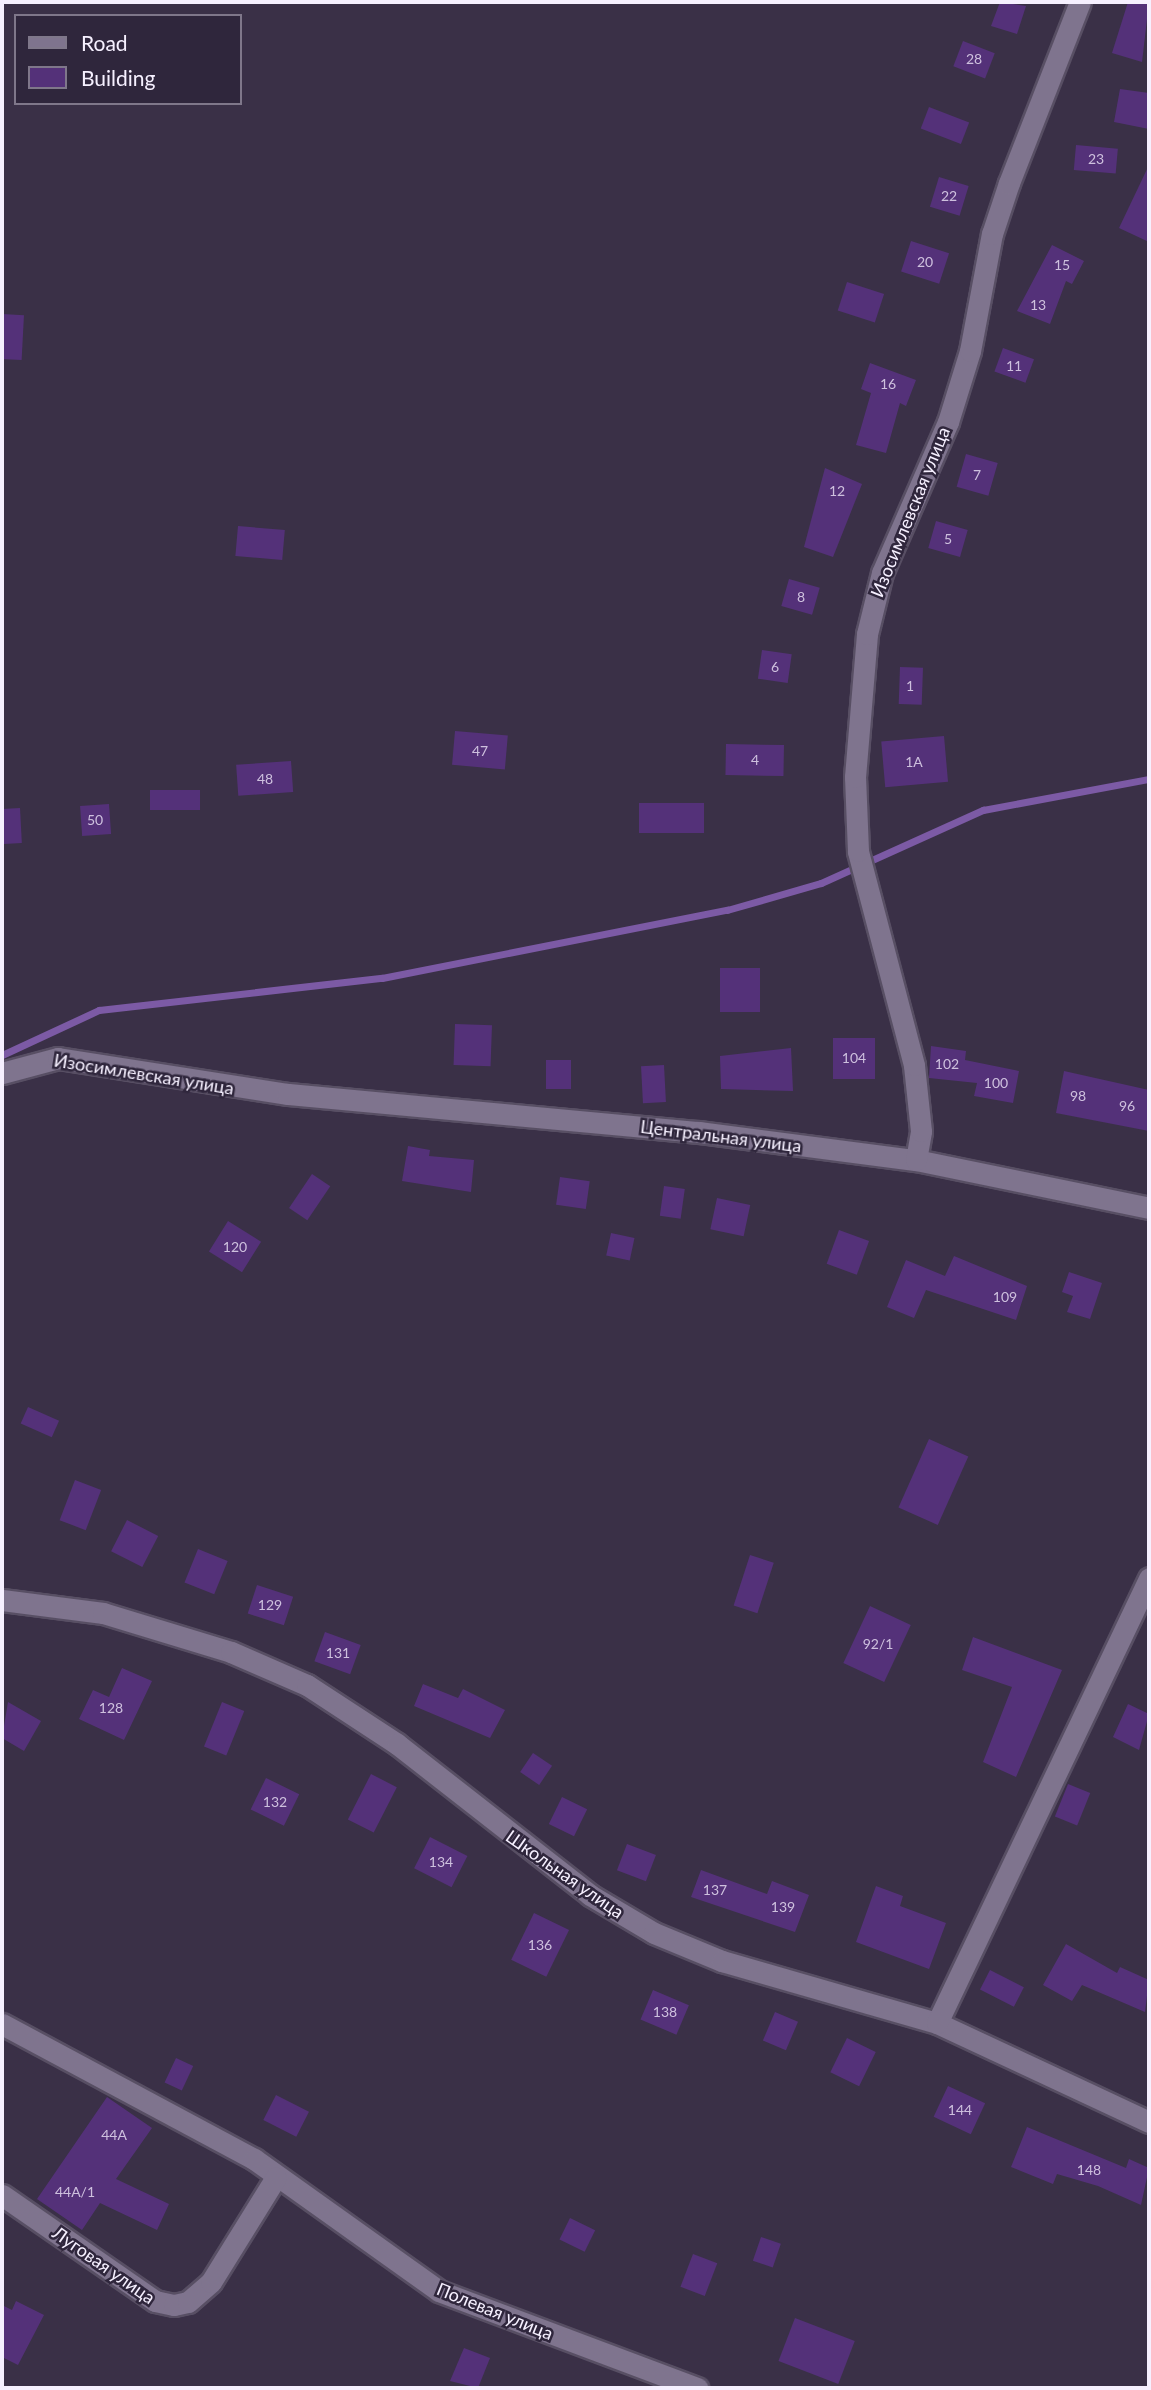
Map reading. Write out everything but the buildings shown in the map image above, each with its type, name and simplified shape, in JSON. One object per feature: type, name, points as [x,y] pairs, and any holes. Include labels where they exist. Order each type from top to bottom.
[{"type":"street","name":"Изосимлевская улица","points":[[916,1160],[921,1131],[914,1065],[858,851],[855,777],[867,634],[882,573],[943,435],[970,351],[1000,209],[1080,2]]},
{"type":"street","name":"Изосимлевская улица","points":[[2,1073],[58,1058],[288,1094]]},
{"type":"street","name":"Центральная улица","points":[[288,1094],[534,1114],[916,1160],[1149,1208]]},
{"type":"street","points":[[937,2023],[1149,1578]]},
{"type":"street","name":"Школьная улица","points":[[2,1600],[47,1601],[103,1613],[231,1652],[307,1685],[397,1744],[590,1895],[654,1933],[722,1961],[937,2023],[1149,2122]]},
{"type":"street","name":"Полевая улица","points":[[2,2024],[206,2130],[439,2291],[697,2388]]},
{"type":"street","name":"Луговая улица","points":[[2,2195],[155,2301],[174,2305],[188,2302],[211,2282],[276,2178]]},
{"type":"waterway","points":[[2,1055],[99,1010],[382,978],[727,910],[821,883],[983,810],[1149,779]]}]
